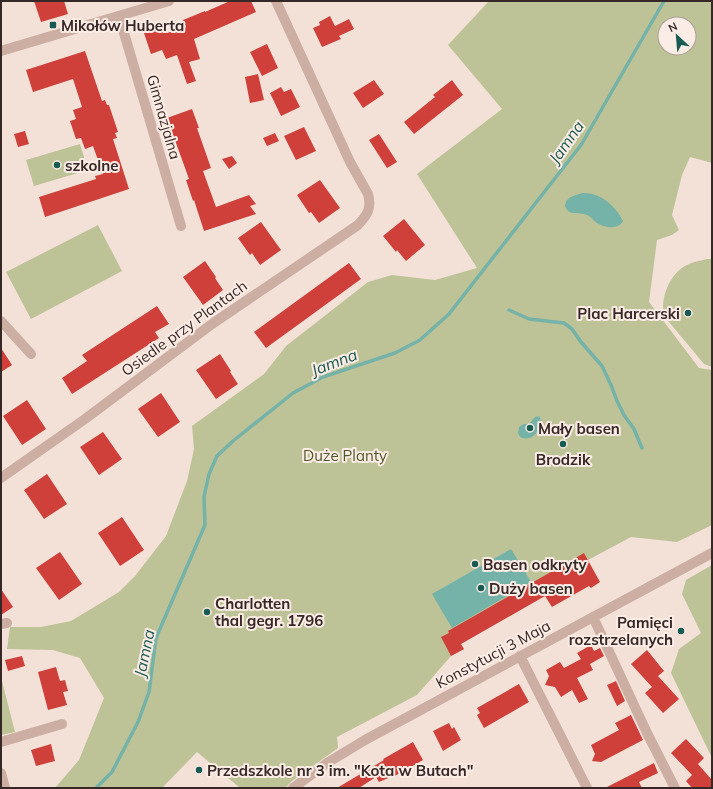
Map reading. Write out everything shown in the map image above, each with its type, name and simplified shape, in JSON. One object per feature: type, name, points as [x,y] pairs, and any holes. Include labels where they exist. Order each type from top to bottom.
[{"type":"street","points":[[1,51],[169,1]]},
{"type":"street","name":"Osiedle przy Plantach","points":[[1,478],[85,419],[212,324],[358,225],[368,211],[370,200],[368,194],[350,162],[276,1]]},
{"type":"street","name":"Gimnazjalna","points":[[119,16],[181,226]]},
{"type":"street","points":[[1,321],[31,354]]},
{"type":"street","name":"Konstytucji 3 Maja","points":[[293,788],[326,763],[352,747],[712,553]]},
{"type":"street","points":[[593,618],[647,734],[675,788]]},
{"type":"street","points":[[520,656],[587,788]]},
{"type":"street","points":[[1,742],[62,724]]},
{"type":"street","points":[[1,773],[5,788]]},
{"type":"green space","name":"Duże Planty","points":[[489,1],[712,1],[712,163],[690,157],[682,175],[672,215],[679,230],[672,235],[657,240],[649,302],[699,368],[712,370],[712,525],[677,542],[631,537],[588,560],[584,554],[461,644],[464,649],[451,656],[417,695],[337,737],[338,748],[292,781],[285,788],[240,788],[197,752],[162,788],[55,788],[79,760],[104,698],[80,658],[53,650],[7,649],[10,627],[41,627],[71,621],[119,592],[135,576],[166,536],[187,481],[194,449],[192,426],[264,374],[286,346],[368,282],[392,275],[435,280],[477,268],[417,174],[502,109],[448,45]]},
{"type":"green space","name":"szkolne","points":[[80,144],[88,170],[34,186],[26,160]]},
{"type":"green space","points":[[98,225],[122,271],[31,319],[6,272]]},
{"type":"green space","name":"Plac Harcerski","points":[[707,259],[712,259],[712,367],[704,364],[664,316],[663,309],[663,302],[667,288],[674,275],[688,265]]},
{"type":"green space","points":[[712,565],[712,758],[671,673],[679,649],[701,633],[682,594],[686,580]]},
{"type":"green space","points":[[1,677],[15,732],[1,735]]},
{"type":"water","points":[[582,193],[589,193],[601,197],[620,215],[623,221],[621,224],[615,227],[607,227],[597,223],[587,215],[571,213],[565,206],[567,200]]},
{"type":"water","name":"Mały basen","points":[[539,416],[542,423],[534,436],[528,438],[520,437],[518,433],[519,427],[524,424],[529,424],[535,417]]},
{"type":"water","name":"Duży basen","points":[[511,549],[531,582],[452,628],[432,594]]},
{"type":"building","points":[[34,1],[64,1],[68,14],[41,22]]},
{"type":"building","points":[[230,1],[251,1],[256,12],[194,39],[200,59],[189,62],[196,81],[187,84],[177,55],[166,59],[162,50],[151,54],[144,33],[164,26],[167,33],[186,27],[183,20]]},
{"type":"building","points":[[330,16],[335,26],[349,19],[354,29],[339,36],[341,39],[322,47],[313,28],[320,25],[319,22]]},
{"type":"building","points":[[267,44],[278,68],[262,76],[250,52]]},
{"type":"building","points":[[85,51],[102,101],[105,100],[107,105],[109,105],[118,132],[115,133],[117,138],[113,139],[129,189],[45,217],[39,197],[96,179],[95,176],[103,174],[93,146],[85,149],[81,138],[76,139],[70,121],[76,119],[73,110],[82,107],[73,79],[33,92],[26,70]]},
{"type":"building","points":[[258,74],[264,100],[250,103],[245,77]]},
{"type":"building","points":[[374,80],[384,94],[363,108],[353,93]]},
{"type":"building","points":[[452,80],[463,95],[414,134],[404,122],[435,97],[433,95]]},
{"type":"building","points":[[281,87],[284,92],[291,89],[300,107],[281,116],[270,93]]},
{"type":"building","points":[[192,109],[211,168],[203,171],[216,207],[249,195],[256,204],[250,206],[256,214],[204,231],[186,180],[189,179],[167,118]]},
{"type":"building","points":[[304,127],[316,151],[296,160],[284,136]]},
{"type":"building","points":[[25,131],[29,144],[18,147],[14,134]]},
{"type":"building","points":[[275,133],[279,141],[267,146],[263,138]]},
{"type":"building","points":[[379,134],[397,162],[387,168],[369,140]]},
{"type":"building","points":[[232,156],[237,163],[229,169],[222,159]]},
{"type":"building","points":[[320,180],[340,208],[319,223],[311,212],[309,213],[297,195]]},
{"type":"building","points":[[404,219],[425,245],[406,261],[397,250],[396,252],[383,236]]},
{"type":"building","points":[[261,222],[281,250],[260,265],[252,253],[250,255],[238,238]]},
{"type":"building","points":[[205,261],[223,290],[203,305],[183,277]]},
{"type":"building","points":[[349,263],[361,279],[266,348],[254,332]]},
{"type":"building","points":[[157,306],[169,324],[155,332],[159,338],[72,394],[62,378],[87,361],[82,355]]},
{"type":"building","points":[[1,348],[12,365],[1,372]]},
{"type":"building","points":[[220,354],[238,384],[216,399],[196,370]]},
{"type":"building","points":[[161,393],[180,422],[158,437],[138,409]]},
{"type":"building","points":[[27,400],[46,429],[22,445],[3,416]]},
{"type":"building","points":[[103,432],[122,459],[99,475],[80,447]]},
{"type":"building","points":[[47,474],[67,504],[44,519],[24,490]]},
{"type":"building","points":[[122,517],[144,550],[120,566],[98,533]]},
{"type":"building","points":[[60,552],[82,584],[59,600],[36,568]]},
{"type":"building","points":[[584,553],[600,582],[591,588],[589,586],[552,607],[545,596],[461,644],[464,649],[451,656],[441,637],[449,633],[448,631]]},
{"type":"building","points":[[1,589],[13,607],[1,615]]},
{"type":"building","points":[[591,645],[594,651],[600,648],[604,656],[590,664],[593,670],[577,678],[588,699],[579,703],[572,690],[561,697],[555,687],[545,685],[549,676],[546,670],[560,662],[564,668],[581,659],[577,653]]},
{"type":"building","points":[[647,650],[664,671],[658,676],[679,699],[663,713],[645,693],[652,687],[631,664]]},
{"type":"building","points":[[22,656],[25,666],[8,671],[5,660]]},
{"type":"building","points":[[56,667],[60,681],[65,680],[68,691],[63,692],[67,705],[48,710],[38,672]]},
{"type":"building","points":[[616,681],[625,701],[617,706],[607,685]]},
{"type":"building","points":[[519,684],[529,702],[484,728],[477,715],[480,713],[477,708]]},
{"type":"building","points":[[631,715],[643,740],[601,762],[592,761],[595,754],[591,745],[619,730],[615,723]]},
{"type":"building","points":[[449,723],[452,729],[454,727],[461,740],[443,751],[433,731]]},
{"type":"building","points":[[686,739],[704,758],[698,764],[712,780],[712,788],[692,788],[686,781],[692,775],[671,753]]},
{"type":"building","points":[[413,742],[423,760],[393,777],[379,782],[376,777],[359,788],[337,788],[384,760],[383,759]]},
{"type":"building","points":[[51,744],[55,761],[36,766],[31,750]]},
{"type":"building","points":[[654,763],[658,773],[639,782],[642,788],[605,788]]},
{"type":"waterway","name":"Jamna","points":[[96,788],[112,772],[138,722],[149,692],[156,638],[205,525],[204,497],[209,474],[217,456],[233,441],[293,393],[323,377],[395,353],[420,340],[449,314],[581,145],[664,1]]},
{"type":"waterway","points":[[509,310],[529,319],[564,323],[572,329],[602,366],[617,401],[624,415],[634,429],[642,448]]},
{"type":"place","name":"Mikołów Huberta","points":[[53,25]]},
{"type":"place","name":"szkolne","points":[[57,165]]},
{"type":"place","name":"Plac Harcerski","points":[[688,313]]},
{"type":"place","name":"Mały basen","points":[[530,428]]},
{"type":"place","name":"Brodzik","points":[[563,444]]},
{"type":"place","name":"Basen odkryty","points":[[475,564]]},
{"type":"place","name":"Duży basen","points":[[481,588]]},
{"type":"place","name":"Charlotten thal gegr. 1796","points":[[207,612]]},
{"type":"place","name":"Pamięci rozstrzelanych","points":[[681,631]]},
{"type":"place","name":"Przedszkole nr 3 im. \"Kota w Butach\"","points":[[199,770]]}]
